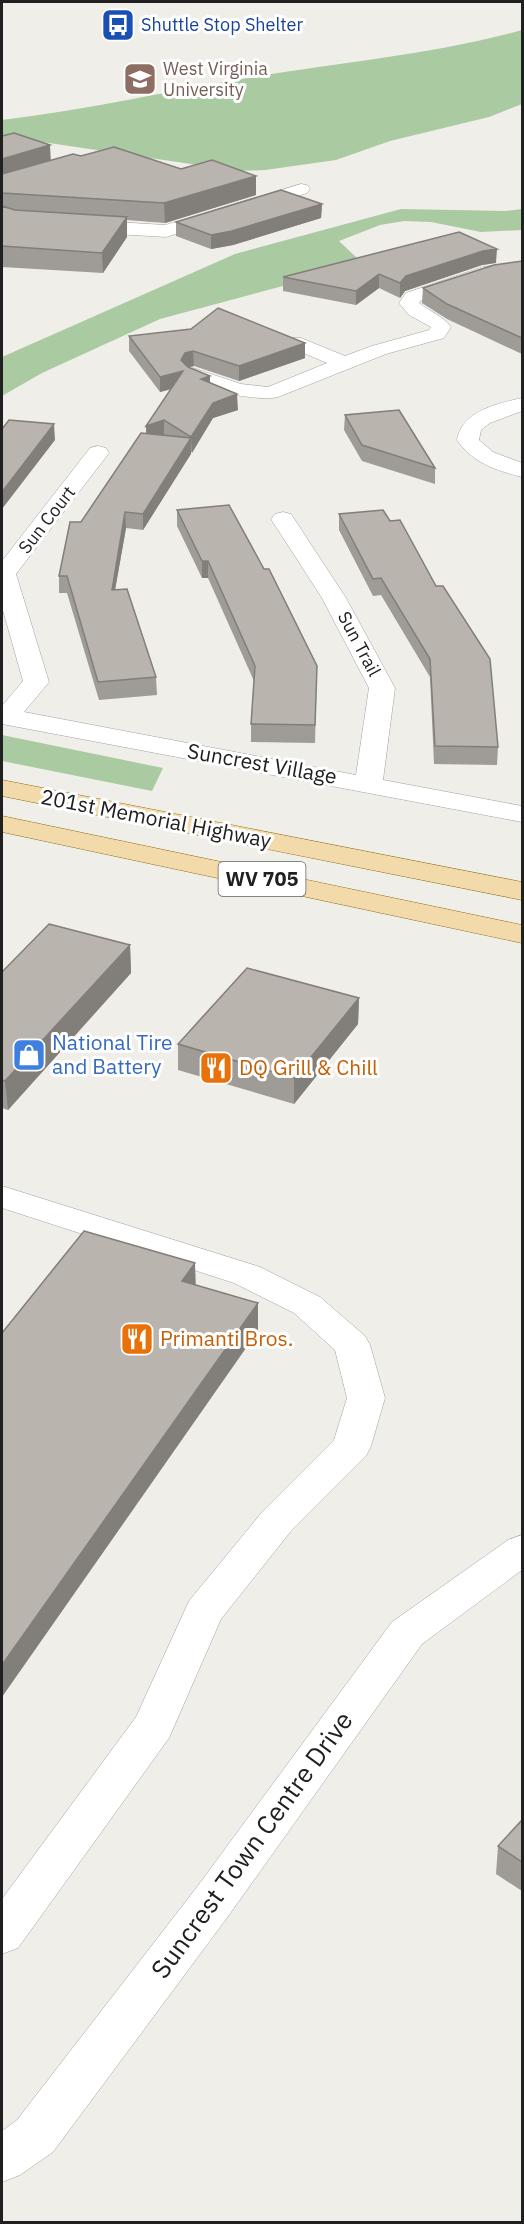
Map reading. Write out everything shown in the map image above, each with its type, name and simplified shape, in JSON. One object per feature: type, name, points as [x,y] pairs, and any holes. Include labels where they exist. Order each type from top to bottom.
[{"type":"main road","name":"201st Memorial Highway","points":[[2,788],[522,891]]},
{"type":"main road","name":"201st Memorial Highway","points":[[2,824],[522,934]]},
{"type":"street","points":[[2,219],[17,222],[166,231],[301,189]]},
{"type":"street","points":[[193,374],[237,391],[253,394],[271,393],[379,350],[437,334],[441,327],[438,321],[412,309],[410,303],[413,297],[490,271],[522,268]]},
{"type":"street","points":[[294,342],[344,363]]},
{"type":"street","points":[[522,404],[482,418],[470,428],[468,440],[475,451],[490,460],[522,470]]},
{"type":"street","name":"Sun Court","points":[[4,717],[36,682],[4,574],[98,453]]},
{"type":"street","name":"Sun Trail","points":[[283,519],[334,598],[382,688],[369,783]]},
{"type":"street","name":"Suncrest Village","points":[[4,717],[369,783],[522,814]]},
{"type":"street","points":[[2,1197],[247,1275],[307,1305],[352,1345],[366,1398],[352,1446],[277,1521],[204,1612],[154,1726],[2,1934]]},
{"type":"street","name":"Suncrest Town Centre Drive","points":[[2,2159],[35,2136],[213,1901],[407,1633],[522,1550]]},
{"type":"green space","points":[[522,30],[522,104],[489,117],[390,141],[336,160],[265,170],[238,171],[2,136],[2,120],[422,51]]},
{"type":"green space","points":[[401,209],[505,211],[522,209],[522,230],[481,232],[431,222],[404,221],[380,225],[339,241],[357,258],[353,267],[160,319],[42,373],[2,396],[2,357],[235,254]]},
{"type":"green space","points":[[2,735],[163,768],[152,791],[2,761]]},
{"type":"building","points":[[14,133],[50,145],[2,159],[2,136]]},
{"type":"building","points":[[114,147],[181,169],[212,160],[256,176],[164,203],[2,193],[2,174],[73,154],[81,156]]},
{"type":"building","points":[[281,190],[322,204],[211,235],[176,222]]},
{"type":"building","points":[[2,206],[15,210],[127,217],[102,253],[2,246]]},
{"type":"building","points":[[459,232],[497,249],[483,251],[406,276],[400,283],[379,274],[356,291],[283,277]]},
{"type":"building","points":[[522,261],[522,338],[447,304],[423,288],[494,265]]},
{"type":"building","points":[[218,308],[305,343],[239,366],[193,351],[185,353],[181,360],[188,367],[210,376],[201,379],[237,394],[213,403],[191,437],[164,420],[146,426],[183,371],[160,377],[129,336],[191,329]]},
{"type":"building","points":[[399,410],[435,468],[362,445],[345,415]]},
{"type":"building","points":[[9,420],[54,424],[2,492],[2,429]]},
{"type":"building","points":[[141,433],[191,438],[143,514],[125,512],[112,590],[127,589],[156,677],[98,682],[67,576],[59,576],[70,522],[81,522]]},
{"type":"building","points":[[229,505],[264,569],[269,569],[317,666],[315,725],[251,724],[255,666],[208,561],[202,561],[177,510]]},
{"type":"building","points":[[383,510],[390,521],[400,520],[436,586],[443,586],[490,659],[498,747],[435,746],[430,659],[381,578],[373,579],[339,514]]},
{"type":"building","name":"National Tire and Battery","points":[[49,924],[130,945],[5,1081],[2,1080],[2,972]]},
{"type":"building","points":[[247,968],[359,998],[294,1078],[178,1044]]},
{"type":"building","points":[[84,1231],[195,1263],[182,1281],[258,1303],[2,1665],[2,1333]]},
{"type":"building","points":[[522,1820],[522,1862],[498,1846]]},
{"type":"place","name":"Shuttle Stop Shelter","points":[[118,25]]},
{"type":"place","name":"West Virginia University","points":[[140,79]]},
{"type":"place","name":"National Tire and Battery","points":[[29,1055]]},
{"type":"place","name":"DQ Grill & Chill","points":[[216,1068]]},
{"type":"place","name":"Primanti Bros.","points":[[137,1339]]}]
